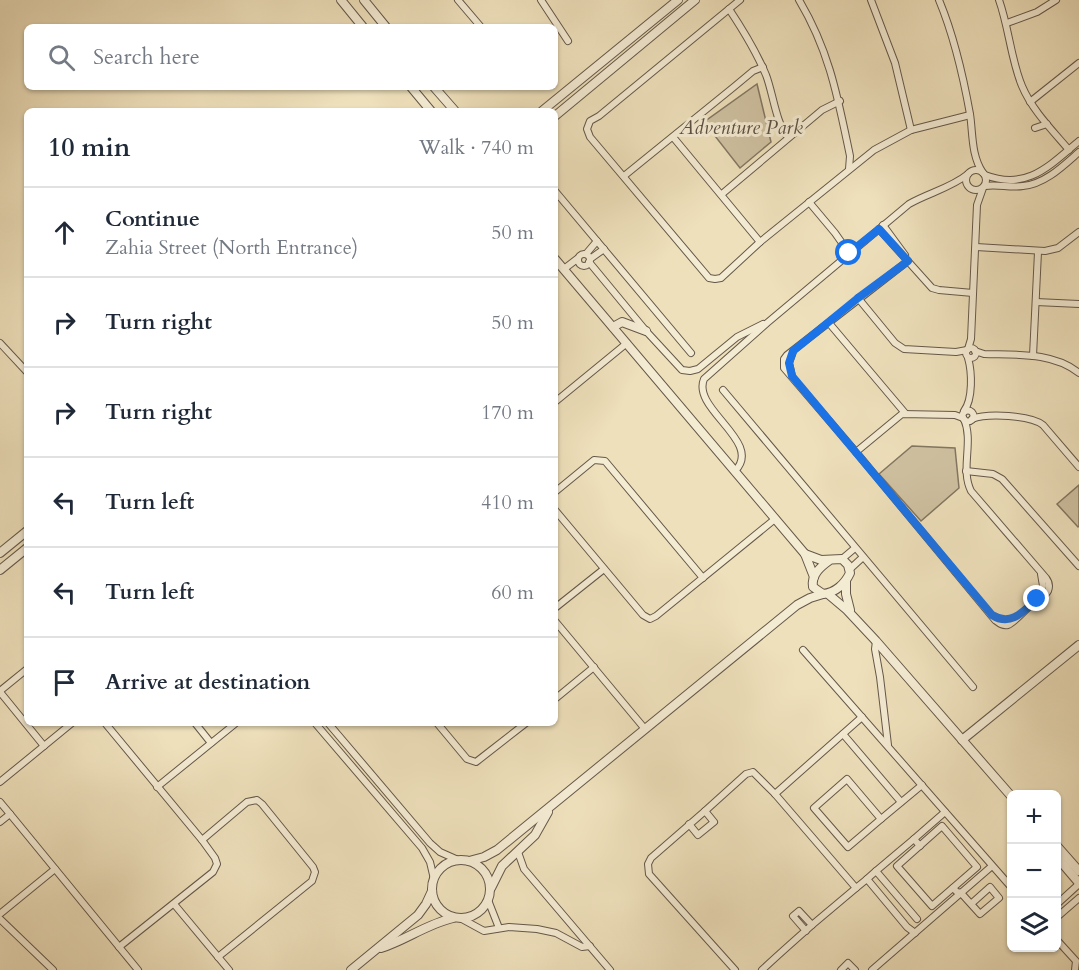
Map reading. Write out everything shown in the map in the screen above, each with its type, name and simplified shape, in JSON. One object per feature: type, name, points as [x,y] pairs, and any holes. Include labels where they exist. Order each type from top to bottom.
[{"type":"street","points":[[342,0],[361,24]]},
{"type":"street","points":[[364,0],[384,24]]},
{"type":"street","points":[[459,0],[479,24]]},
{"type":"street","points":[[541,0],[557,24]]},
{"type":"street","points":[[546,108],[678,0]]},
{"type":"street","points":[[558,114],[695,0]]},
{"type":"street","points":[[740,0],[599,116],[592,119],[588,126],[589,135],[593,141],[709,278],[721,278],[760,242],[848,170],[886,143],[911,130],[970,115]]},
{"type":"street","points":[[799,0],[828,60],[840,101],[849,152],[848,170]]},
{"type":"street","points":[[871,0],[895,63],[911,130]]},
{"type":"street","points":[[908,261],[793,351],[789,363],[792,376],[992,615],[1005,620],[1017,617],[1046,594],[1049,587],[1047,580],[971,491],[967,482],[967,429],[977,205],[987,180],[974,153],[970,115],[957,52],[939,0]]},
{"type":"street","points":[[999,0],[1007,22],[1018,76],[1030,102],[1069,150]]},
{"type":"street","points":[[1007,22],[1037,12],[1056,0]]},
{"type":"street","points":[[729,9],[748,37],[762,67],[774,97],[782,128],[788,137]]},
{"type":"street","points":[[558,25],[568,40]]},
{"type":"street","points":[[1030,102],[1079,63]]},
{"type":"street","points":[[624,176],[753,71],[762,67]]},
{"type":"street","points":[[414,90],[428,108]]},
{"type":"street","points":[[438,90],[452,108]]},
{"type":"street","points":[[722,194],[826,107],[840,101]]},
{"type":"street","points":[[1035,128],[1047,124]]},
{"type":"street","points":[[673,137],[760,242]]},
{"type":"street","points":[[735,471],[740,463],[738,443],[702,392],[704,379],[711,372],[851,251],[917,199],[951,185],[976,170],[999,178],[1028,178],[1044,170],[1079,141]]},
{"type":"street","points":[[849,152],[862,159]]},
{"type":"street","points":[[951,185],[977,190],[996,185],[1021,187],[1035,184],[1079,152]]},
{"type":"street","points":[[974,153],[966,183],[977,205]]},
{"type":"street","points":[[1073,157],[1079,164]]},
{"type":"street","points":[[558,195],[692,353]]},
{"type":"street","points":[[809,202],[851,251]]},
{"type":"street","points":[[881,227],[932,288],[973,293]]},
{"type":"street","points":[[976,247],[1038,252],[1058,248],[1079,232]]},
{"type":"street","points":[[558,261],[579,262],[587,265],[597,241]]},
{"type":"street","points":[[588,258],[604,249]]},
{"type":"street","points":[[1033,356],[1038,252]]},
{"type":"street","points":[[570,276],[579,262],[580,254],[588,258],[646,331],[682,370],[694,370],[733,339],[767,323]]},
{"type":"street","points":[[558,261],[805,554],[814,578],[813,587],[852,615],[1007,792]]},
{"type":"street","points":[[858,298],[900,347],[907,350],[1033,356],[1060,361],[1079,373]]},
{"type":"street","points":[[1036,302],[1079,304]]},
{"type":"street","points":[[613,327],[622,322],[646,331]]},
{"type":"street","points":[[829,323],[905,413]]},
{"type":"street","points":[[733,339],[738,348]]},
{"type":"street","points":[[0,343],[24,369]]},
{"type":"street","points":[[558,400],[627,343]]},
{"type":"street","points":[[705,363],[711,372]]},
{"type":"street","points":[[723,390],[973,687]]},
{"type":"street","points":[[856,452],[905,413],[1026,418],[1037,420],[1046,428],[1079,467]]},
{"type":"street","points":[[558,490],[594,460],[605,461],[703,578]]},
{"type":"street","points":[[966,471],[993,474],[1002,478],[1079,566]]},
{"type":"street","points":[[558,514],[643,615],[650,619],[776,519]]},
{"type":"street","points":[[0,553],[24,533]]},
{"type":"street","points":[[805,554],[817,560],[842,559],[855,548]]},
{"type":"street","points":[[0,570],[24,550]]},
{"type":"street","points":[[331,726],[430,843],[446,855],[458,860],[469,861],[483,857],[497,850],[550,808],[797,606],[810,598],[838,588],[846,580],[850,568],[863,557]]},
{"type":"street","points":[[842,559],[850,568]]},
{"type":"street","points":[[797,606],[821,567],[830,560]]},
{"type":"street","points":[[558,606],[604,569]]},
{"type":"street","points":[[846,580],[847,601],[852,615]]},
{"type":"street","points":[[558,625],[645,729]]},
{"type":"street","points":[[876,641],[875,650],[888,746]]},
{"type":"street","points":[[962,740],[1079,645]]},
{"type":"street","points":[[803,650],[1006,882],[995,892]]},
{"type":"street","points":[[558,697],[594,667]]},
{"type":"street","points":[[24,672],[0,692],[24,721]]},
{"type":"street","points":[[775,794],[862,717]]},
{"type":"street","points":[[28,726],[44,746]]},
{"type":"street","points":[[0,782],[68,726]]},
{"type":"street","points":[[107,726],[202,840],[215,858],[216,867],[174,904],[119,947]]},
{"type":"street","points":[[197,726],[211,743]]},
{"type":"street","points":[[157,787],[232,726]]},
{"type":"street","points":[[318,726],[422,848],[430,862],[434,879],[432,891],[418,915],[351,970]]},
{"type":"street","points":[[440,726],[467,759],[474,762],[481,760],[522,726]]},
{"type":"street","points":[[843,734],[902,802]]},
{"type":"street","points":[[735,970],[650,874],[648,864],[651,858],[750,772],[758,775],[856,888]]},
{"type":"street","points":[[881,819],[847,779],[814,807],[848,847],[922,785]]},
{"type":"street","points":[[202,840],[247,802],[257,800],[313,867],[315,873],[312,881],[218,957]]},
{"type":"street","points":[[0,802],[138,970]]},
{"type":"street","points":[[377,949],[411,937],[431,925],[475,915],[485,906],[490,888],[499,870],[535,835],[550,808]]},
{"type":"street","points":[[689,824],[698,835],[714,822],[705,811]]},
{"type":"street","points":[[762,970],[945,812]]},
{"type":"street","points":[[0,822],[10,814]]},
{"type":"street","points":[[942,826],[977,867],[932,906],[897,866],[920,846],[942,826]]},
{"type":"street","points":[[914,839],[920,846]]},
{"type":"street","points":[[1061,851],[1079,871]]},
{"type":"street","points":[[518,852],[524,869],[610,970]]},
{"type":"street","points":[[434,879],[446,864],[458,860]]},
{"type":"street","points":[[469,861],[484,871],[490,888]]},
{"type":"street","points":[[1061,862],[1079,884],[1061,900]]},
{"type":"street","points":[[872,970],[992,866]]},
{"type":"street","points":[[0,914],[55,869]]},
{"type":"street","points":[[876,871],[917,919],[925,924]]},
{"type":"street","points":[[867,879],[915,933]]},
{"type":"street","points":[[873,886],[882,879]]},
{"type":"street","points":[[953,888],[961,893],[980,914],[999,897],[990,887],[971,904]]},
{"type":"street","points":[[432,891],[438,908],[484,931],[499,928],[537,928],[556,933],[582,947],[590,946]]},
{"type":"street","points":[[1061,914],[1079,898]]},
{"type":"street","points":[[488,900],[499,928]]},
{"type":"street","points":[[174,904],[229,970]]},
{"type":"street","points":[[806,931],[793,916],[799,910],[812,925]]},
{"type":"street","points":[[908,927],[917,919]]},
{"type":"street","points":[[0,920],[53,970]]},
{"type":"street","points":[[1061,945],[1076,962],[1075,970]]},
{"type":"street","points":[[841,970],[848,963],[855,970]]},
{"type":"green space","name":"Adventure Park","points":[[757,84],[771,142],[740,168],[704,122]]},
{"type":"green space","points":[[912,446],[955,448],[959,488],[921,521],[879,474]]},
{"type":"green space","points":[[1079,485],[1079,526],[1078,527],[1057,504]]},
{"type":"route","points":[[849,253],[879,229],[908,261],[793,351],[789,363],[792,376],[992,615],[1008,620],[1017,617],[1037,599]]}]
